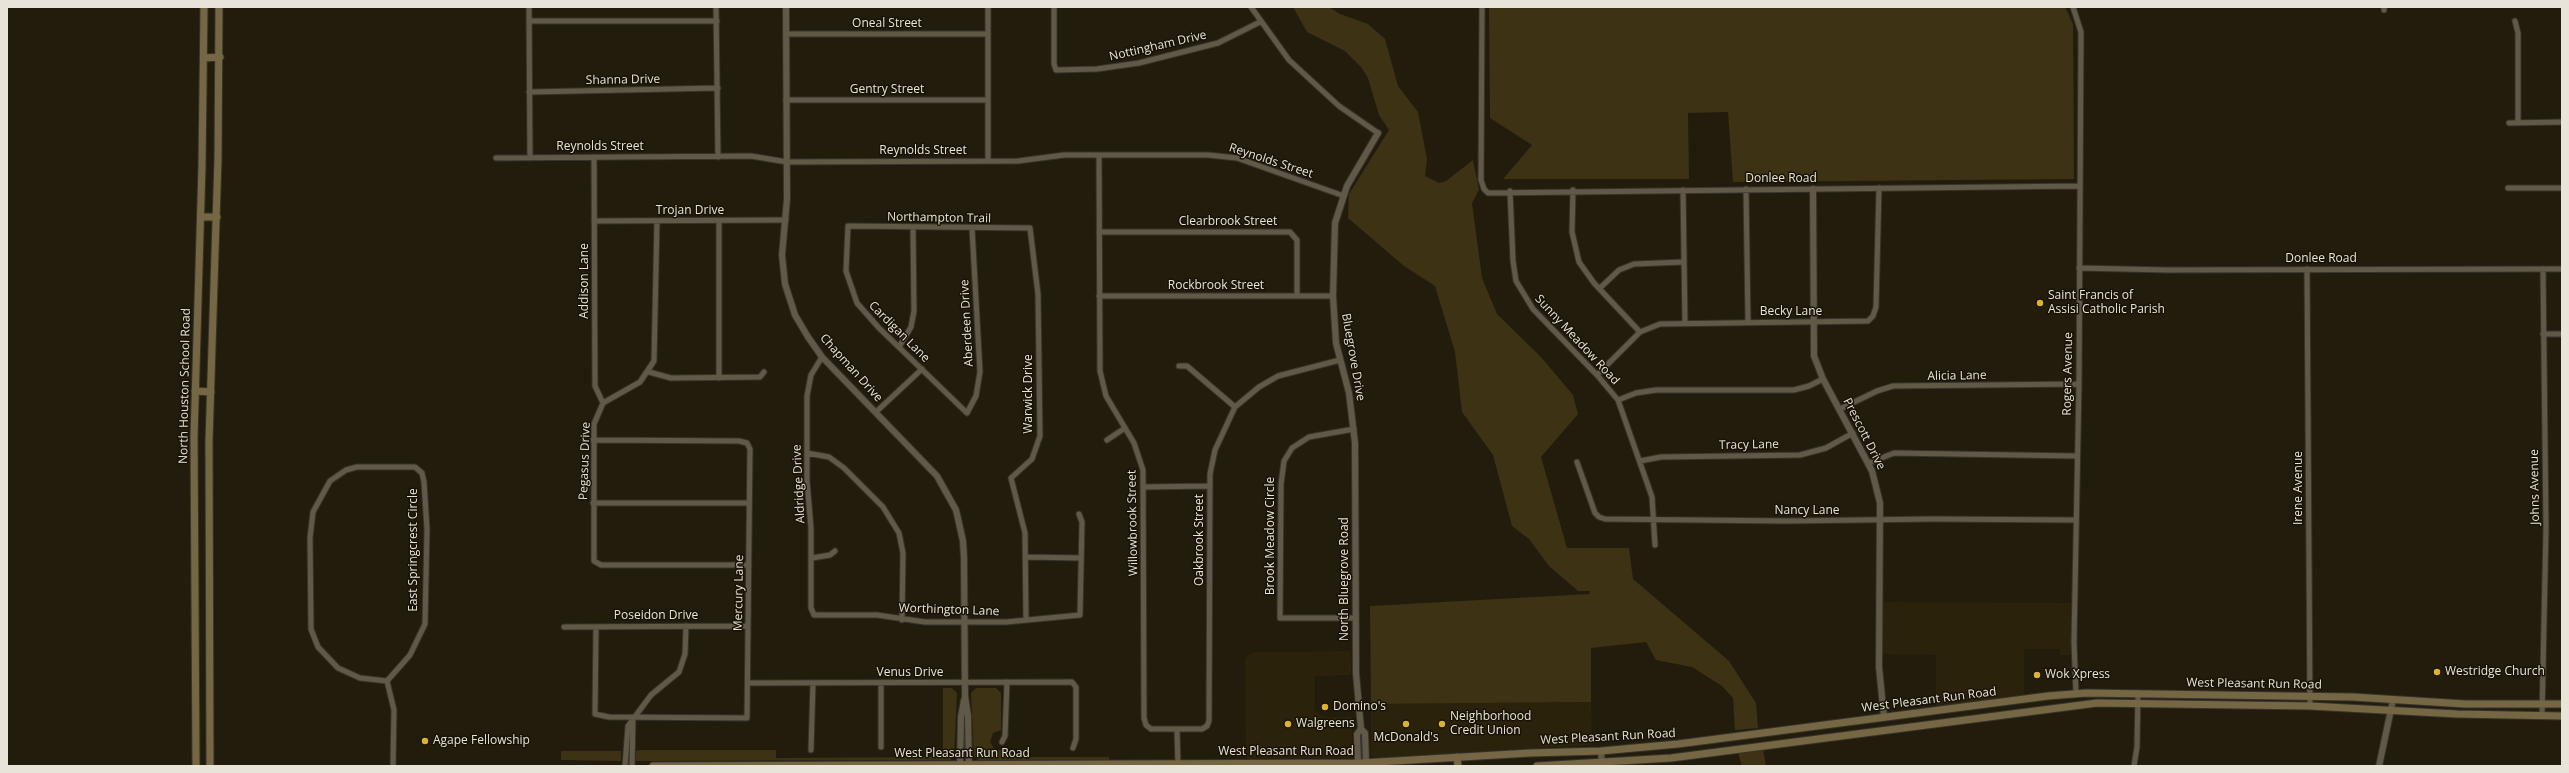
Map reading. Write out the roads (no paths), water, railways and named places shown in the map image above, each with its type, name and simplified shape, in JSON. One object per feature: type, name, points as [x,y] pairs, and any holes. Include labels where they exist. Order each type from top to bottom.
[{"type":"main road","name":"North Houston School Road","points":[[196,766],[195,391],[201,217],[204,7]]},
{"type":"main road","name":"North Houston School Road","points":[[210,766],[209,549],[211,392],[217,217],[220,58],[219,7]]},
{"type":"main road","points":[[204,58],[220,58]]},
{"type":"main road","points":[[201,217],[217,217]]},
{"type":"main road","points":[[195,391],[211,392]]},
{"type":"main road","points":[[196,549],[209,549]]},
{"type":"main road","name":"West Pleasant Run Road","points":[[653,766],[1366,764],[1457,757],[1601,751],[1678,744],[1983,704],[2076,694],[2138,693],[2310,696],[2465,704],[2562,704]]},
{"type":"main road","points":[[2076,694],[2077,704]]},
{"type":"main road","points":[[1983,704],[1985,716]]},
{"type":"main road","name":"West Pleasant Run Road","points":[[1537,766],[1602,764],[1671,758],[2077,704],[2310,706],[2465,714],[2562,716]]},
{"type":"main road","points":[[2465,704],[2465,714]]},
{"type":"main road","points":[[1884,717],[1886,730]]},
{"type":"main road","points":[[1795,729],[1797,741]]},
{"type":"main road","points":[[1457,757],[1458,766]]},
{"type":"street","points":[[528,7],[530,158]]},
{"type":"street","points":[[716,7],[718,157]]},
{"type":"street","name":"Chapman Drive","points":[[786,7],[787,162],[786,220],[782,255],[785,284],[792,308],[801,326],[822,357],[937,476],[952,502],[963,541],[965,696],[968,716],[969,765]]},
{"type":"street","points":[[988,7],[988,161]]},
{"type":"street","name":"Nottingham Drive","points":[[1054,7],[1054,64],[1056,70],[1097,69],[1139,63],[1218,43],[1260,22]]},
{"type":"street","points":[[1251,7],[1260,22],[1289,60],[1339,106],[1378,133],[1347,186],[1344,196]]},
{"type":"street","name":"Donlee Road","points":[[1482,7],[1481,180],[1484,189],[1488,193],[1510,191],[1573,190],[2079,186]]},
{"type":"street","name":"Rogers Avenue","points":[[2073,7],[2081,32],[2079,384],[2075,520],[2076,694]]},
{"type":"street","points":[[529,21],[717,21]]},
{"type":"street","points":[[2515,21],[2518,33],[2518,123]]},
{"type":"street","name":"Oneal Street","points":[[786,34],[988,34]]},
{"type":"street","name":"Shanna Drive","points":[[529,92],[718,88]]},
{"type":"street","name":"Gentry Street","points":[[786,100],[988,100]]},
{"type":"street","points":[[2509,123],[2562,122]]},
{"type":"street","name":"Reynolds Street","points":[[496,158],[751,156],[787,162],[1018,161],[1064,155],[1226,156],[1344,196]]},
{"type":"street","name":"Willowbrook Street","points":[[1099,155],[1099,296],[1101,383],[1109,402],[1125,428],[1141,459],[1143,487],[1144,718],[1146,725],[1151,729],[1177,729]]},
{"type":"street","name":"Addison Lane","points":[[594,157],[595,386],[604,403]]},
{"type":"street","name":"Becky Lane","points":[[1597,375],[1640,332],[1660,324],[1868,321],[1875,312],[1879,188]]},
{"type":"street","points":[[2508,188],[2562,188]]},
{"type":"street","points":[[1746,189],[1748,322]]},
{"type":"street","name":"Prescott Drive","points":[[1813,189],[1814,356],[1823,379],[1869,463],[1879,494],[1879,667],[1884,717]]},
{"type":"street","points":[[1573,190],[1572,232],[1576,253],[1584,270],[1640,332]]},
{"type":"street","points":[[1683,190],[1685,323]]},
{"type":"street","name":"Sunny Meadow Road","points":[[1510,191],[1513,269],[1520,292],[1533,309],[1597,375],[1618,400],[1652,497],[1655,545]]},
{"type":"street","name":"Bluegrove Drive","points":[[1344,196],[1335,224],[1333,296],[1334,328],[1340,360],[1349,393],[1354,429]]},
{"type":"street","name":"Trojan Drive","points":[[594,221],[786,220]]},
{"type":"street","points":[[604,403],[640,382],[649,372],[654,362],[656,348],[657,221]]},
{"type":"street","points":[[719,221],[719,378]]},
{"type":"street","name":"Northampton Trail","points":[[848,226],[1030,228]]},
{"type":"street","name":"Cardigan Lane","points":[[848,226],[845,262],[853,295],[857,303],[899,347],[967,413]]},
{"type":"street","points":[[899,347],[911,327],[914,311],[913,227]]},
{"type":"street","name":"Aberdeen Drive","points":[[967,413],[976,396],[980,372],[972,228]]},
{"type":"street","name":"Warwick Drive","points":[[1026,619],[1026,557],[1023,521],[1011,478],[1032,459],[1040,436],[1038,309],[1030,228]]},
{"type":"street","name":"Clearbrook Street","points":[[1099,232],[1290,232],[1297,240],[1297,296]]},
{"type":"street","points":[[1600,288],[1619,270],[1634,264],[1684,262]]},
{"type":"street","name":"Donlee Road","points":[[2080,268],[2562,269]]},
{"type":"street","name":"Irene Avenue","points":[[2307,269],[2310,706]]},
{"type":"street","name":"Johns Avenue","points":[[2542,716],[2546,528],[2543,269]]},
{"type":"street","name":"Rockbrook Street","points":[[1099,296],[1333,296]]},
{"type":"street","points":[[2543,334],[2562,334]]},
{"type":"street","name":"Aldridge Drive","points":[[814,615],[811,608],[812,558],[807,453],[808,384],[814,369],[822,357]]},
{"type":"street","name":"Oakbrook Street","points":[[1177,729],[1205,728],[1210,716],[1209,486],[1215,450],[1235,407],[1259,387],[1278,376],[1340,360]]},
{"type":"street","points":[[1179,366],[1187,366],[1235,407]]},
{"type":"street","points":[[876,412],[922,369]]},
{"type":"street","points":[[649,372],[670,378],[760,377],[764,372]]},
{"type":"street","points":[[1618,400],[1636,393],[1656,390],[1794,390],[1809,386],[1823,379]]},
{"type":"street","name":"Alicia Lane","points":[[1840,408],[1877,391],[1893,386],[2079,384]]},
{"type":"street","name":"Pegasus Drive","points":[[604,403],[594,424],[594,561],[601,565],[749,565]]},
{"type":"street","points":[[1107,440],[1125,428]]},
{"type":"street","name":"North Bluegrove Road","points":[[1354,429],[1356,673],[1361,729],[1365,733],[1366,764]]},
{"type":"street","name":"Brook Meadow Circle","points":[[1354,429],[1309,437],[1292,448],[1284,461],[1281,484],[1280,618],[1356,618]]},
{"type":"street","name":"Tracy Lane","points":[[1640,461],[1661,456],[1800,455],[1826,448],[1853,433]]},
{"type":"street","name":"Mercury Lane","points":[[593,440],[739,441],[747,443],[750,449],[747,718],[633,717]]},
{"type":"street","points":[[807,453],[830,457],[844,468],[883,507],[899,533],[903,554],[902,620]]},
{"type":"street","points":[[1869,463],[1894,453],[2076,456]]},
{"type":"street","name":"Nancy Lane","points":[[1577,462],[1595,513],[1599,517],[1654,519],[1880,521],[1932,518],[2075,520]]},
{"type":"street","name":"East Springcrest Circle","points":[[364,466],[415,466],[422,473],[427,529],[425,624],[410,655],[387,681],[360,678],[338,668],[318,647],[310,629],[312,518],[320,495],[336,475],[351,468],[364,466]]},
{"type":"street","points":[[1143,487],[1209,486]]},
{"type":"street","points":[[593,503],[749,503]]},
{"type":"street","points":[[1026,557],[1081,558],[1082,522],[1079,514]]},
{"type":"street","points":[[812,558],[830,555],[835,551]]},
{"type":"street","name":"Worthington Lane","points":[[814,615],[877,615],[902,620],[1006,622],[1026,619],[1076,616],[1080,615],[1081,558]]},
{"type":"street","points":[[625,766],[628,726],[633,717],[651,695],[679,672],[685,654],[686,626]]},
{"type":"street","name":"Poseidon Drive","points":[[564,627],[748,626]]},
{"type":"street","points":[[596,627],[595,714],[609,717],[633,717]]},
{"type":"street","points":[[387,681],[394,710],[393,766]]},
{"type":"street","points":[[1002,742],[1005,736],[1007,682]]},
{"type":"street","name":"Venus Drive","points":[[748,684],[1072,682],[1076,687],[1076,739],[1073,748]]},
{"type":"street","points":[[811,750],[813,683]]},
{"type":"street","points":[[881,683],[881,747]]},
{"type":"street","points":[[2134,766],[2137,747],[2138,693]]},
{"type":"street","name":"Chapman Drive","points":[[960,765],[961,717],[965,696]]},
{"type":"street","points":[[2380,766],[2393,700]]},
{"type":"street","points":[[632,766],[633,717]]},
{"type":"street","points":[[1177,729],[1178,764]]},
{"type":"street","name":"North Bluegrove Road","points":[[1358,764],[1357,734],[1361,729]]},
{"type":"street","points":[[1601,751],[1602,764]]},
{"type":"place","name":"Saint Francis of Assisi Catholic Parish","points":[[2040,303]]},
{"type":"place","name":"Westridge Church","points":[[2437,672]]},
{"type":"place","name":"Wok Xpress","points":[[2037,675]]},
{"type":"place","name":"Domino's","points":[[1325,707]]},
{"type":"place","name":"Walgreens","points":[[1288,724]]},
{"type":"place","name":"McDonald's","points":[[1406,724]]},
{"type":"place","name":"Neighborhood Credit Union","points":[[1442,724]]},
{"type":"place","name":"Agape Fellowship","points":[[425,741]]}]
